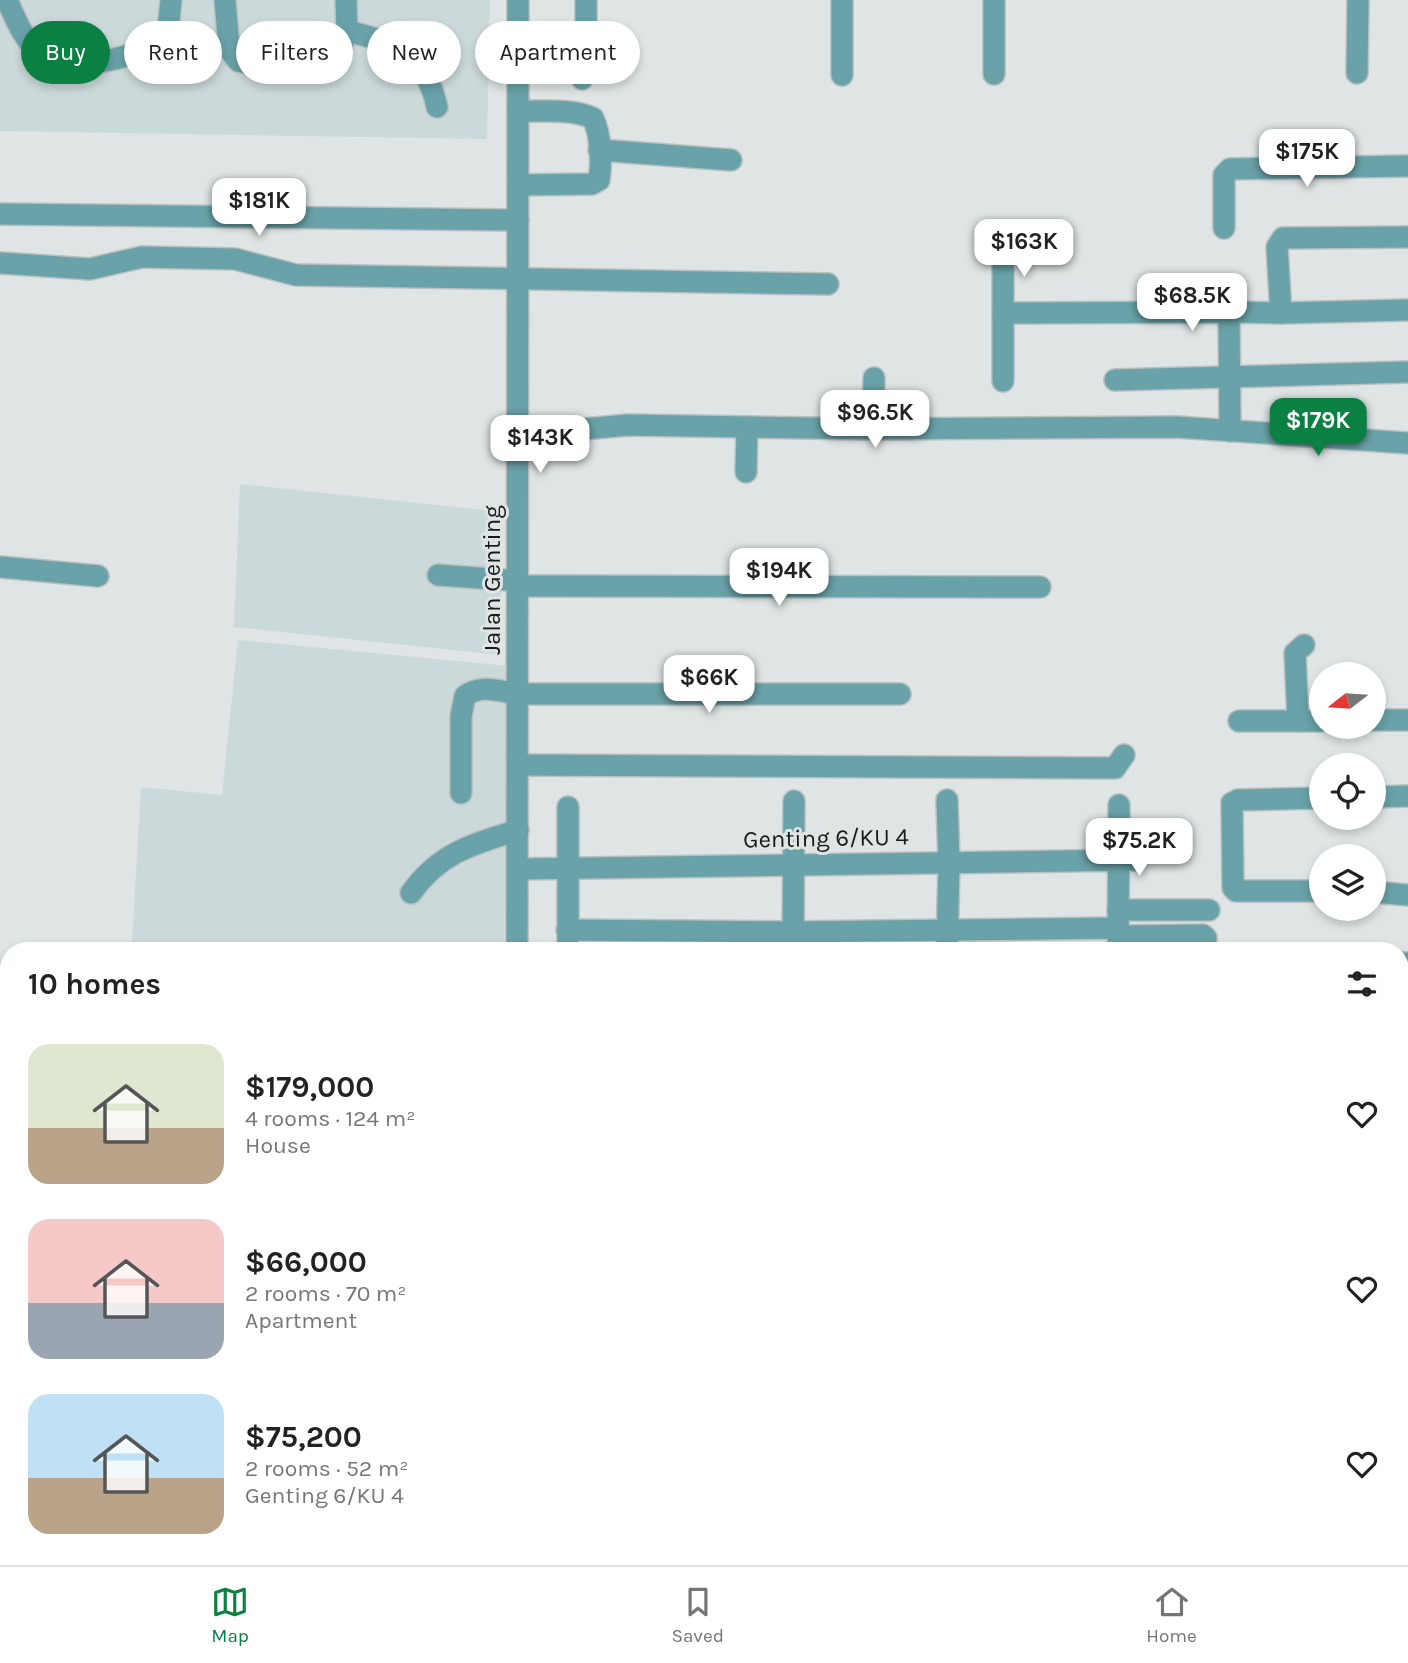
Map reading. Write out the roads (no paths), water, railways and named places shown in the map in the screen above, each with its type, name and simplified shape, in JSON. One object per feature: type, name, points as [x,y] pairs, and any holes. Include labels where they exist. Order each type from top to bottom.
[{"type":"street","points":[[7,0],[18,24],[38,53],[57,61],[76,64],[128,56],[164,41],[168,31],[171,0]]},
{"type":"street","points":[[225,0],[229,49],[236,58]]},
{"type":"street","points":[[346,0],[346,21]]},
{"type":"street","name":"Jalan Genting","points":[[518,0],[518,21]]},
{"type":"street","points":[[586,0],[586,21]]},
{"type":"street","points":[[842,0],[842,75]]},
{"type":"street","points":[[994,0],[994,74]]},
{"type":"street","points":[[1357,73],[1358,0]]},
{"type":"street","points":[[353,33],[401,49],[415,59],[425,71],[434,91],[437,107]]},
{"type":"street","name":"Jalan Genting","points":[[517,942],[518,84]]},
{"type":"street","points":[[518,111],[561,112],[593,118],[599,150],[599,180],[592,184],[518,185]]},
{"type":"street","points":[[599,150],[731,160]]},
{"type":"street","points":[[1224,228],[1224,175],[1230,169],[1408,166]]},
{"type":"street","points":[[0,214],[519,220]]},
{"type":"street","points":[[1280,313],[1277,247],[1283,238],[1408,237]]},
{"type":"street","points":[[1003,245],[1003,381]]},
{"type":"street","points":[[0,263],[90,269],[142,257],[235,259],[296,275],[828,284]]},
{"type":"street","points":[[1003,313],[1408,310]]},
{"type":"street","points":[[1229,312],[1230,431]]},
{"type":"street","points":[[1115,380],[1408,372]]},
{"type":"street","points":[[873,429],[874,378]]},
{"type":"street","points":[[519,435],[628,425],[873,429],[1177,427],[1408,443]]},
{"type":"street","points":[[746,472],[747,427]]},
{"type":"street","points":[[0,567],[98,576]]},
{"type":"street","points":[[438,575],[518,583],[1040,587]]},
{"type":"street","points":[[1298,721],[1294,653],[1304,645]]},
{"type":"street","points":[[461,793],[461,716],[465,696],[472,690],[484,688],[518,694],[900,694]]},
{"type":"street","points":[[1386,720],[1408,720]]},
{"type":"street","points":[[1239,721],[1309,721]]},
{"type":"street","points":[[518,765],[1115,768],[1124,755]]},
{"type":"street","points":[[1386,797],[1408,796]]},
{"type":"street","points":[[1309,798],[1238,800],[1232,803],[1233,888],[1236,891],[1309,891]]},
{"type":"street","points":[[947,800],[947,940]]},
{"type":"street","points":[[793,941],[794,801]]},
{"type":"street","points":[[1118,931],[1127,861],[1119,805]]},
{"type":"street","points":[[568,807],[568,940],[947,940],[1118,931],[1209,910]]},
{"type":"street","points":[[411,893],[424,875],[446,857],[518,830]]},
{"type":"street","name":"Genting 6/KU 4","points":[[518,869],[1127,861]]},
{"type":"street","points":[[1386,893],[1408,895]]},
{"type":"street","points":[[1118,931],[1164,942]]},
{"type":"street","points":[[1172,942],[1203,935],[1206,942]]}]
